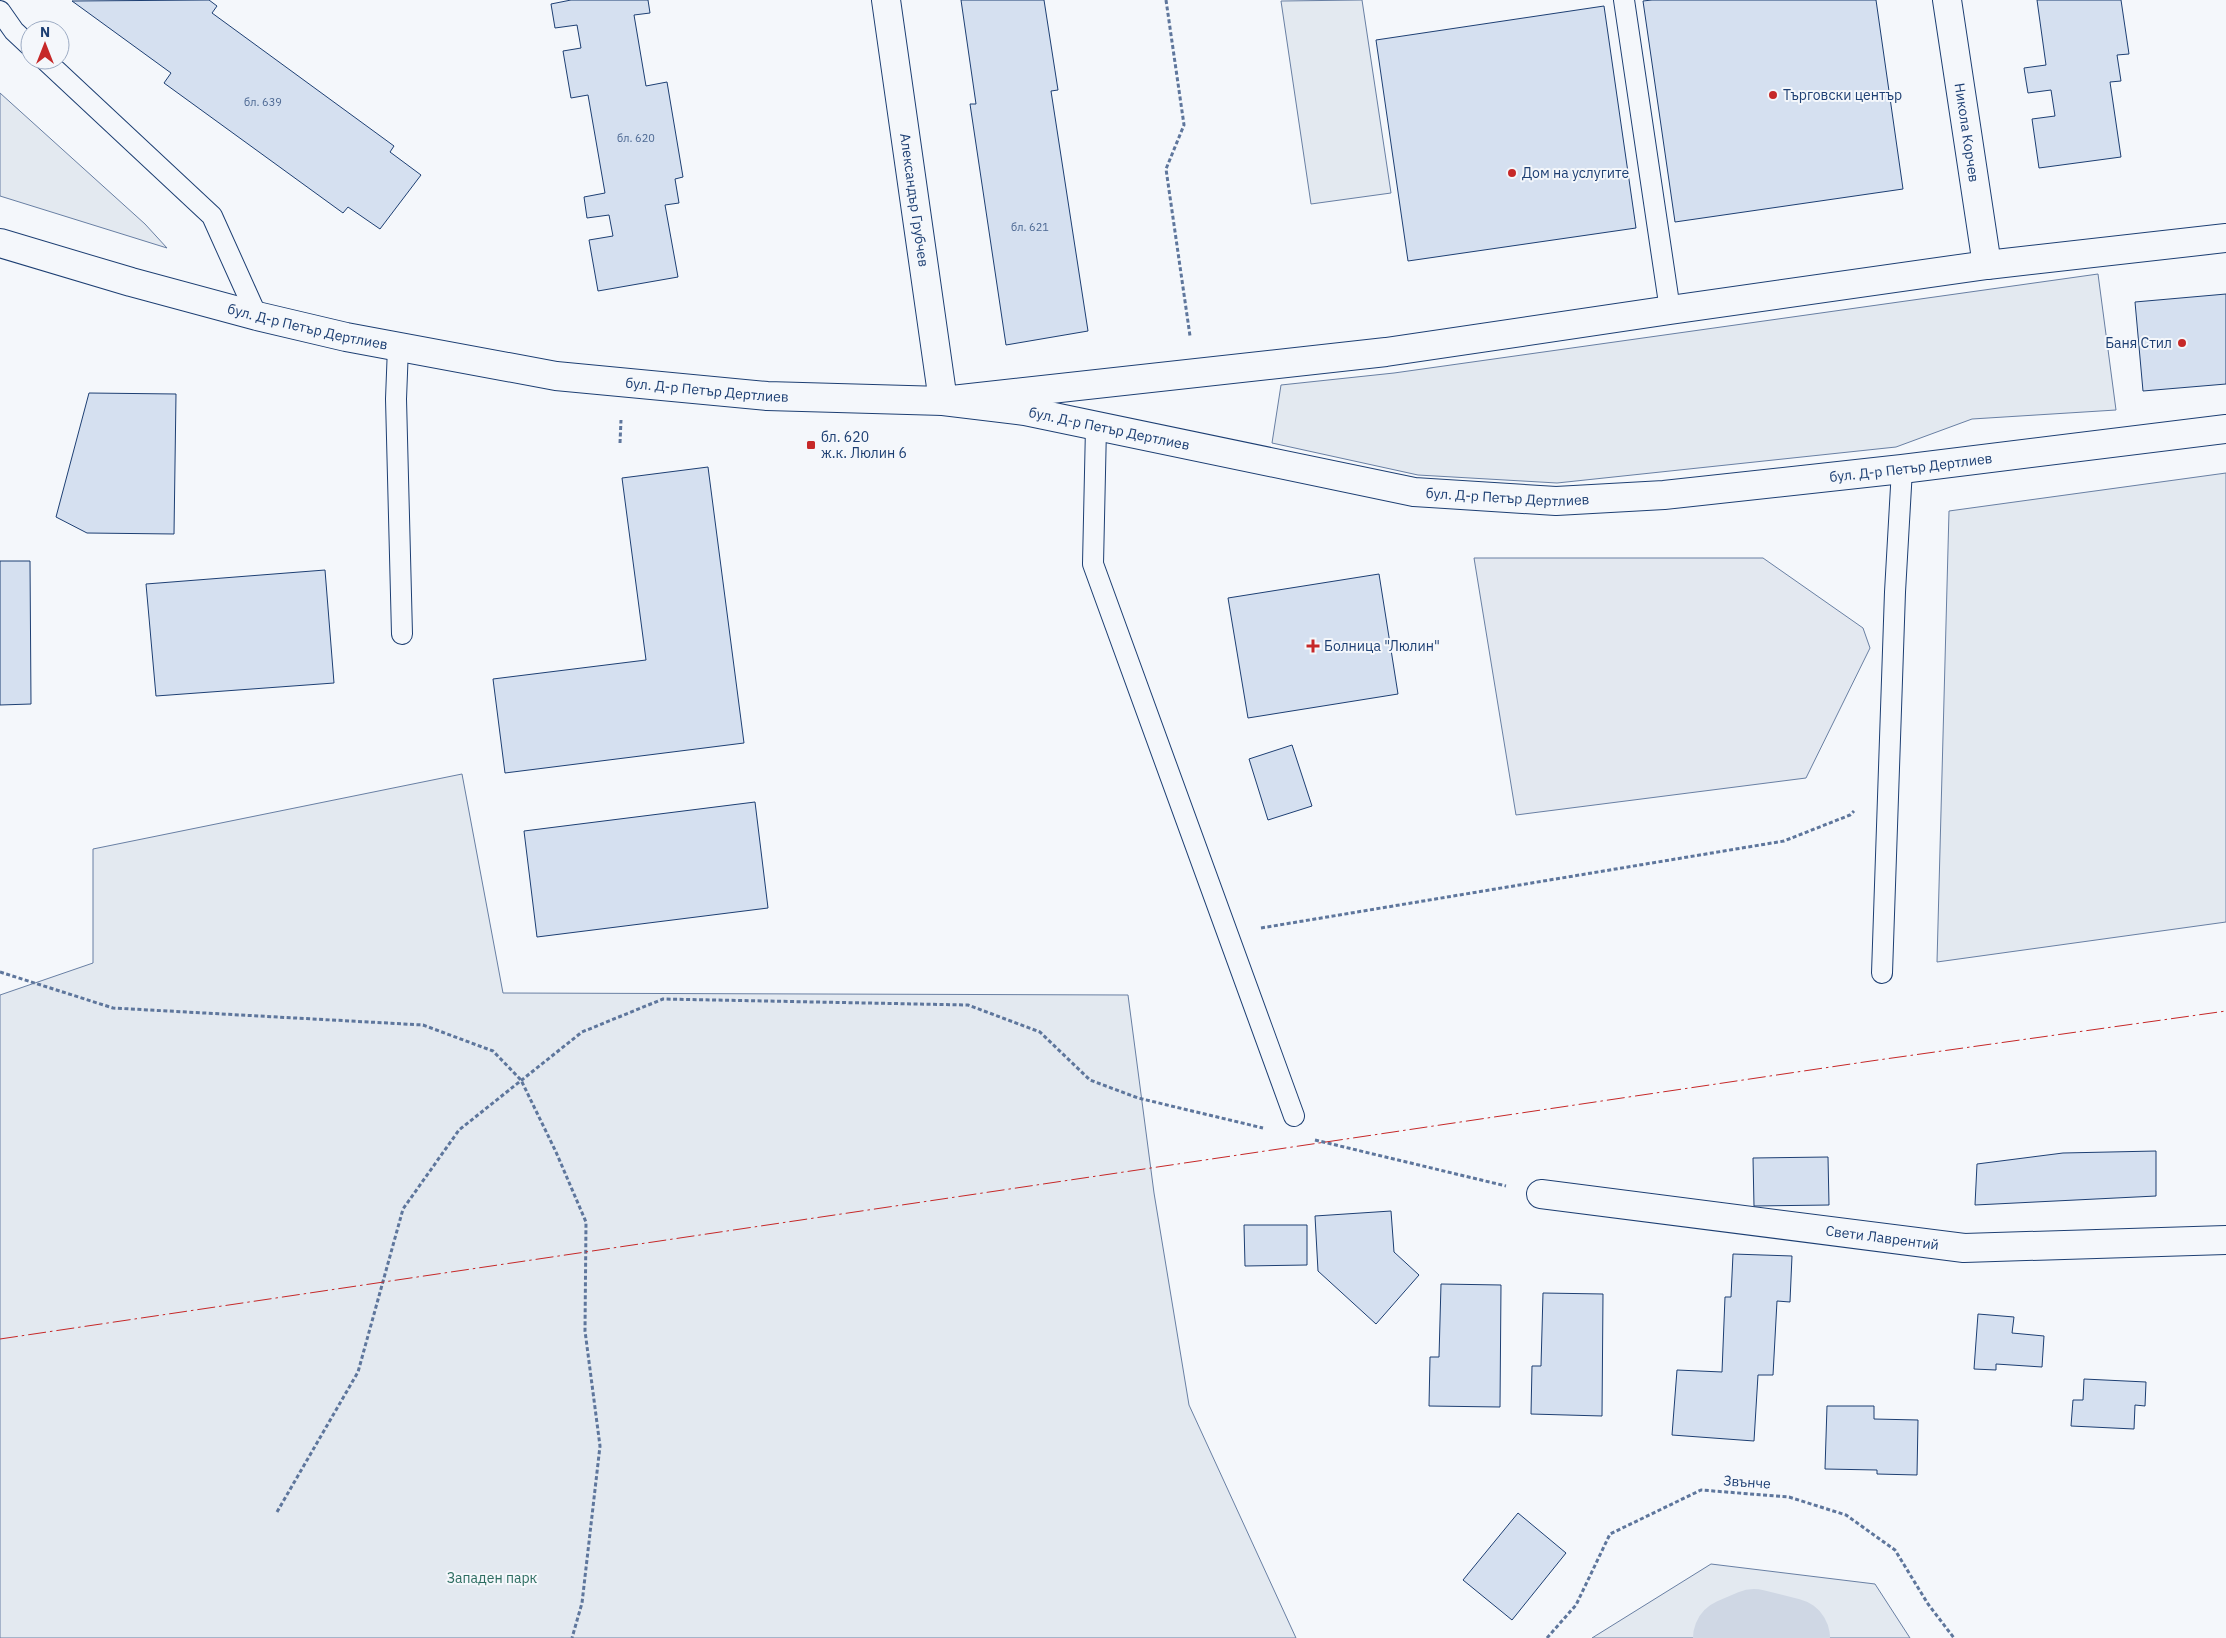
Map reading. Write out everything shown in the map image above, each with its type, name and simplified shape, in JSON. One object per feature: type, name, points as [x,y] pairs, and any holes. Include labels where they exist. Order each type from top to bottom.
[{"type":"street","name":"Александър Грубчев","points":[[886,0],[943,401]]},
{"type":"street","name":"Никола Корчев","points":[[1947,0],[1987,266]]},
{"type":"street","points":[[943,401],[1386,352],[1987,266],[2226,238]]},
{"type":"street","name":"бул. Д-р Петър Дертлиев","points":[[0,242],[131,282],[257,316],[398,347],[556,376],[767,396],[943,401],[1025,411],[1414,492],[1556,501],[1664,495],[1902,469],[2226,429]]},
{"type":"street","name":"Свети Лаврентий","points":[[1541,1194],[1964,1248],[2226,1240]]},
{"type":"lane","points":[[1624,0],[1670,310]]},
{"type":"lane","points":[[0,11],[20,37]]},
{"type":"lane","points":[[56,70],[212,216],[257,316]]},
{"type":"lane","points":[[398,347],[396,399],[402,634]]},
{"type":"lane","points":[[1096,427],[1093,564],[1294,1116]]},
{"type":"lane","points":[[1882,973],[1895,592],[1902,469]]},
{"type":"path","points":[[1166,0],[1184,125],[1166,169],[1195,374]]},
{"type":"path","points":[[620,443],[622,412]]},
{"type":"path","points":[[1228,934],[1784,841],[1850,815],[1890,773]]},
{"type":"path","points":[[0,972],[113,1008],[423,1025],[493,1051],[521,1080],[556,1152],[586,1222],[585,1330],[600,1446],[582,1603],[572,1638]]},
{"type":"path","points":[[277,1512],[358,1372],[403,1209],[459,1130],[582,1032],[663,999],[968,1005],[1040,1032],[1090,1080],[1138,1098],[1272,1130]]},
{"type":"path","points":[[1311,1139],[1541,1194]]},
{"type":"path","name":"Звънче","points":[[1547,1638],[1576,1605],[1610,1534],[1700,1490],[1789,1497],[1846,1515],[1895,1550],[1928,1604],[1954,1638]]},
{"type":"green space","points":[[1362,0],[1391,193],[1311,204],[1281,1]]},
{"type":"green space","points":[[0,93],[145,224],[167,248],[0,196]]},
{"type":"green space","points":[[2098,274],[2116,410],[1972,419],[1896,447],[1557,483],[1418,475],[1272,443],[1281,385],[1394,373]]},
{"type":"green space","points":[[2226,473],[2226,922],[1937,962],[1949,511]]},
{"type":"green space","name":"Западен парк","points":[[462,774],[503,993],[1128,995],[1154,1193],[1189,1405],[1296,1638],[0,1638],[0,995],[93,963],[93,849]]},
{"type":"green space","points":[[1711,1564],[1875,1584],[1910,1638],[1592,1638]]},
{"type":"shaded area","points":[[1474,558],[1763,558],[1863,628],[1870,648],[1806,778],[1516,815]]},
{"type":"building","points":[[209,0],[217,6],[212,13],[394,146],[390,152],[421,175],[380,229],[348,207],[343,213],[164,83],[171,73],[72,1]]},
{"type":"building","points":[[571,0],[648,0],[650,13],[634,15],[646,86],[667,82],[683,177],[675,179],[679,203],[665,205],[678,277],[598,291],[589,240],[613,236],[609,215],[587,218],[584,197],[605,193],[588,95],[571,98],[563,51],[581,48],[577,25],[555,28],[551,4]]},
{"type":"building","points":[[961,0],[1044,0],[1058,90],[1051,91],[1088,331],[1006,345],[970,104],[976,104]]},
{"type":"building","name":"Търговски център","points":[[1876,0],[1903,189],[1675,222],[1643,1]]},
{"type":"building","points":[[2037,0],[2121,0],[2129,54],[2117,55],[2121,81],[2110,82],[2121,157],[2039,168],[2032,119],[2055,116],[2051,90],[2028,93],[2026,81],[2024,68],[2046,65]]},
{"type":"building","name":"Дом на услугите","points":[[1604,6],[1636,228],[1408,261],[1376,40]]},
{"type":"building","name":"Баня Стил","points":[[2226,294],[2226,384],[2143,391],[2135,302]]},
{"type":"building","points":[[89,393],[176,394],[174,534],[87,533],[56,517]]},
{"type":"building","points":[[708,467],[744,743],[505,773],[493,679],[646,660],[622,478]]},
{"type":"building","points":[[0,561],[30,561],[31,704],[0,705]]},
{"type":"building","points":[[325,570],[334,683],[156,696],[146,584]]},
{"type":"building","name":"Болница \"Люлин\"","points":[[1379,574],[1398,694],[1248,718],[1228,598]]},
{"type":"building","points":[[1292,745],[1312,806],[1268,820],[1249,759]]},
{"type":"building","points":[[755,802],[768,908],[537,937],[524,831]]},
{"type":"building","points":[[2156,1151],[2156,1196],[1975,1205],[1977,1164],[2063,1153]]},
{"type":"building","points":[[1828,1157],[1829,1205],[1754,1206],[1753,1158]]},
{"type":"building","points":[[1391,1211],[1394,1252],[1419,1275],[1376,1324],[1318,1271],[1315,1216]]},
{"type":"building","points":[[1244,1225],[1307,1225],[1307,1265],[1245,1266]]},
{"type":"building","points":[[1733,1254],[1792,1256],[1790,1302],[1777,1301],[1773,1375],[1758,1375],[1754,1441],[1672,1435],[1677,1370],[1722,1372],[1725,1297],[1731,1297]]},
{"type":"building","points":[[1441,1284],[1501,1285],[1500,1407],[1429,1406],[1430,1357],[1439,1357]]},
{"type":"building","points":[[1543,1293],[1603,1294],[1602,1416],[1531,1414],[1532,1366],[1541,1366]]},
{"type":"building","points":[[1978,1314],[2014,1317],[2012,1333],[2044,1336],[2042,1367],[1996,1364],[1996,1370],[1974,1369]]},
{"type":"building","points":[[2084,1379],[2146,1382],[2145,1406],[2135,1405],[2134,1429],[2071,1426],[2073,1400],[2083,1400]]},
{"type":"building","points":[[1827,1406],[1874,1406],[1874,1419],[1918,1420],[1917,1475],[1877,1474],[1877,1470],[1825,1469]]},
{"type":"building","points":[[1518,1513],[1566,1553],[1512,1620],[1463,1580]]},
{"type":"waterway","points":[[1733,1638],[1754,1629],[1790,1638]]},
{"type":"power","points":[[0,1339],[1871,1061],[2226,1011]]},
{"type":"place","name":"Търговски център","points":[[1773,95]]},
{"type":"place","name":"Дом на услугите","points":[[1512,173]]},
{"type":"place","name":"Баня Стил","points":[[2182,343]]},
{"type":"place","name":"бл. 620 ж.к. Люлин 6","points":[[811,445]]},
{"type":"place","name":"Болница \"Люлин\"","points":[[1313,646]]}]
